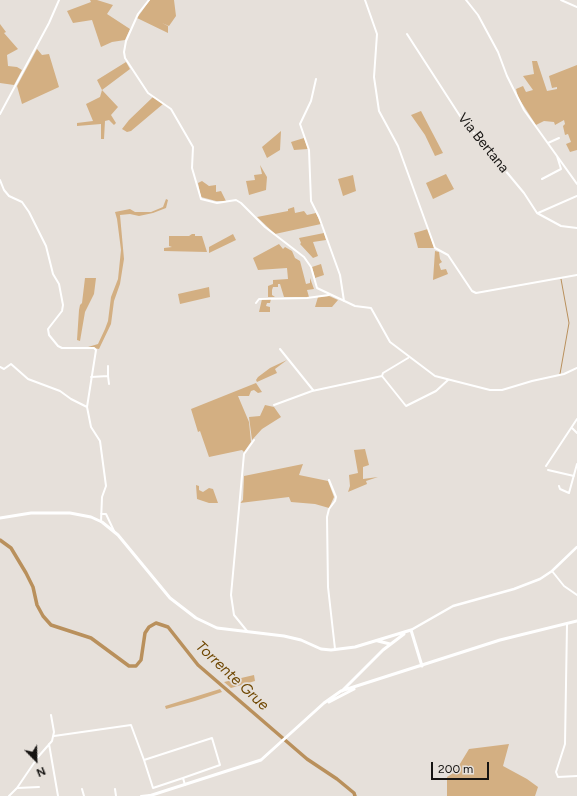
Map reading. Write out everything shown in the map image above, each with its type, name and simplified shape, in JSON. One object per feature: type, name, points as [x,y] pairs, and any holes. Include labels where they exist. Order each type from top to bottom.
[{"type":"main road","points":[[0,518],[31,512],[70,513],[91,517],[102,522],[114,532],[178,605],[196,618],[217,628],[284,636],[301,640],[321,649],[355,647],[411,630]]},
{"type":"main road","points":[[150,796],[261,760],[315,713],[347,689],[500,640],[577,621]]},
{"type":"main road","points":[[341,693],[352,680],[390,643],[411,630]]},
{"type":"main road","points":[[411,630],[422,666]]},
{"type":"main road","points":[[386,638],[390,639],[390,643]]},
{"type":"main road","points":[[377,641],[390,643]]},
{"type":"main road","points":[[377,641],[382,644],[383,650]]},
{"type":"main road","points":[[352,680],[355,686]]},
{"type":"main road","points":[[347,689],[352,680]]},
{"type":"main road","points":[[341,693],[372,681]]},
{"type":"street","points":[[0,114],[49,23],[59,0]]},
{"type":"street","points":[[149,0],[138,14],[126,41],[124,52],[125,58],[148,92],[171,109],[193,147],[192,168],[199,197],[204,200],[217,203],[236,200],[241,202],[265,227],[304,258],[311,267],[318,288],[355,306],[371,308],[390,342],[408,358],[435,376],[490,390],[502,390],[532,381],[564,374],[577,368]]},
{"type":"street","points":[[365,0],[377,34],[374,77],[379,111],[398,146],[435,248],[448,255],[474,293],[481,293],[577,275]]},
{"type":"street","points":[[466,0],[478,15],[498,52],[507,76],[524,110],[557,154],[577,184]]},
{"type":"street","points":[[561,0],[577,7]]},
{"type":"street","name":"Via Bertana","points":[[407,34],[460,116],[524,193],[537,213],[561,226],[577,228]]},
{"type":"street","points":[[316,80],[311,101],[300,124],[310,155],[310,197],[340,275],[344,301]]},
{"type":"street","points":[[548,143],[559,138]]},
{"type":"street","points":[[542,178],[561,168],[557,154]]},
{"type":"street","points":[[0,180],[4,190],[9,196],[22,202],[29,212],[46,246],[53,274],[59,284],[63,304],[62,311],[48,329],[49,335],[58,346],[62,348],[94,348],[96,350],[87,407],[91,427],[100,441],[106,486],[102,497],[102,522]]},
{"type":"street","points":[[537,213],[577,196]]},
{"type":"street","points":[[256,303],[259,298],[306,298],[330,295]]},
{"type":"street","points":[[280,349],[313,391]]},
{"type":"street","points":[[274,405],[313,391],[382,376],[384,373],[408,358]]},
{"type":"street","points":[[0,367],[4,369],[12,364],[28,379],[60,391],[71,399],[87,407]]},
{"type":"street","points":[[108,366],[109,384]]},
{"type":"street","points":[[91,377],[108,376]]},
{"type":"street","points":[[382,376],[406,406],[436,391],[448,380]]},
{"type":"street","points":[[546,466],[577,419]]},
{"type":"street","points":[[572,428],[576,432]]},
{"type":"street","points":[[247,631],[234,615],[231,596],[244,454],[254,440]]},
{"type":"street","points":[[559,486],[560,489],[569,493],[577,464]]},
{"type":"street","points":[[548,470],[577,479]]},
{"type":"street","points":[[329,480],[336,497],[327,517],[328,588],[335,649]]},
{"type":"street","points":[[101,514],[107,516],[114,532]]},
{"type":"street","points":[[411,630],[453,606],[514,589],[540,579],[552,571],[577,547]]},
{"type":"street","points":[[552,571],[564,586],[577,595]]},
{"type":"street","points":[[567,624],[565,744],[556,772],[558,777],[577,776]]},
{"type":"street","points":[[9,796],[17,788],[54,736],[51,715]]},
{"type":"street","points":[[54,736],[131,725],[155,794]]},
{"type":"street","points":[[144,760],[212,738],[220,765],[153,788]]},
{"type":"street","points":[[49,744],[58,796]]},
{"type":"street","points":[[183,778],[185,785]]},
{"type":"street","points":[[17,788],[39,787]]},
{"type":"street","points":[[82,789],[84,796]]},
{"type":"street","points":[[115,789],[116,796]]},
{"type":"street","points":[[141,796],[150,796]]},
{"type":"shaded area","points":[[90,0],[97,0],[113,5],[107,14],[130,29],[125,40],[112,42],[101,47],[92,20],[73,23],[67,11],[91,2]]},
{"type":"shaded area","points":[[150,0],[174,0],[176,16],[169,26],[162,23],[168,26],[168,33],[137,18]]},
{"type":"shaded area","points":[[0,24],[6,32],[4,33],[18,49],[7,55],[8,66],[17,67],[22,70],[14,85],[0,83]]},
{"type":"shaded area","points":[[37,49],[42,55],[49,54],[59,87],[22,104],[17,86]]},
{"type":"shaded area","points":[[532,61],[537,61],[547,91],[557,89],[557,87],[552,88],[549,76],[577,65],[577,150],[570,152],[566,144],[571,142],[568,134],[565,135],[563,126],[565,124],[564,120],[555,125],[554,122],[544,121],[536,125],[518,97],[516,89],[523,86],[526,92],[533,90],[523,76],[534,74]]},
{"type":"shaded area","points":[[126,62],[130,69],[102,90],[97,80]]},
{"type":"shaded area","points":[[102,90],[118,107],[111,115],[116,123],[114,125],[109,120],[105,121],[104,139],[101,139],[101,124],[77,126],[77,123],[93,121],[86,104],[100,97]]},
{"type":"shaded area","points":[[153,97],[163,104],[131,131],[127,132],[122,129],[129,120]]},
{"type":"shaded area","points":[[421,111],[443,153],[435,156],[425,135],[411,115]]},
{"type":"shaded area","points":[[281,131],[280,150],[267,158],[262,147]]},
{"type":"shaded area","points":[[304,138],[308,149],[294,150],[291,142]]},
{"type":"shaded area","points":[[260,165],[267,177],[266,190],[249,195],[246,181],[255,180],[254,175],[262,174]]},
{"type":"shaded area","points":[[446,174],[454,189],[433,199],[426,183]]},
{"type":"shaded area","points":[[353,175],[356,191],[343,196],[338,179]]},
{"type":"shaded area","points":[[202,181],[209,186],[216,185],[216,192],[221,191],[226,201],[216,201],[201,197],[198,183]]},
{"type":"shaded area","points":[[166,199],[168,200],[166,208],[153,213],[139,216],[130,214],[120,215],[124,259],[120,284],[114,301],[111,324],[99,349],[88,347],[98,344],[105,329],[108,321],[111,297],[118,279],[121,250],[115,212],[130,209],[135,212],[151,212],[163,207]]},
{"type":"shaded area","points":[[294,207],[295,213],[304,211],[307,215],[316,213],[321,224],[275,234],[257,217],[288,211],[288,209]]},
{"type":"shaded area","points":[[428,229],[434,248],[418,248],[414,233]]},
{"type":"shaded area","points":[[324,233],[326,240],[313,242],[318,256],[313,258],[300,244],[299,238]]},
{"type":"shaded area","points":[[195,234],[195,236],[202,236],[207,252],[164,251],[164,248],[172,247],[169,246],[169,236],[189,236]]},
{"type":"shaded area","points":[[233,234],[236,240],[209,253],[209,247]]},
{"type":"shaded area","points":[[279,244],[283,249],[285,247],[292,251],[295,258],[300,261],[306,284],[310,283],[310,278],[314,289],[307,290],[309,297],[284,297],[280,284],[278,284],[278,287],[273,287],[272,290],[272,295],[275,297],[268,297],[268,286],[273,284],[273,280],[288,279],[287,268],[258,270],[253,258]]},
{"type":"shaded area","points":[[435,251],[439,252],[442,262],[439,264],[441,270],[446,269],[448,274],[433,280]]},
{"type":"shaded area","points":[[321,264],[324,275],[315,278],[312,267]]},
{"type":"shaded area","points":[[85,278],[96,278],[94,294],[85,312],[80,341],[77,340],[79,310],[82,303]]},
{"type":"shaded area","points":[[209,287],[210,297],[180,304],[178,294]]},
{"type":"shaded area","points":[[329,296],[338,300],[332,307],[315,307],[318,297]]},
{"type":"shaded area","points":[[262,299],[271,299],[270,303],[267,303],[266,306],[270,307],[270,312],[259,312]]},
{"type":"shaded area","points":[[287,360],[275,369],[277,373],[257,382],[256,380],[258,377],[270,368]]},
{"type":"shaded area","points":[[256,383],[262,392],[258,393],[254,390],[251,391],[249,396],[238,396],[249,422],[251,442],[244,452],[242,450],[209,457],[200,431],[198,432],[191,409]]},
{"type":"shaded area","points":[[265,405],[274,407],[281,417],[262,429],[252,440],[249,417],[260,416]]},
{"type":"shaded area","points":[[365,449],[369,465],[363,467],[363,479],[378,477],[366,481],[367,484],[348,492],[350,486],[349,475],[358,473],[354,450]]},
{"type":"shaded area","points":[[303,464],[299,475],[328,481],[334,497],[329,508],[315,504],[291,502],[289,497],[240,503],[243,500],[244,476]]},
{"type":"shaded area","points":[[196,485],[199,486],[199,490],[203,492],[209,488],[213,489],[218,503],[209,503],[197,499]]},
{"type":"shaded area","points":[[254,675],[255,681],[231,688],[224,682]]},
{"type":"shaded area","points":[[220,689],[222,692],[166,709],[165,706]]},
{"type":"shaded area","points":[[509,744],[503,766],[527,779],[538,787],[535,796],[447,796],[447,777],[455,772],[469,749]]},
{"type":"waterway","points":[[560,374],[569,323],[561,279]]},
{"type":"waterway","name":"Torrente Grue","points":[[0,540],[11,548],[33,587],[37,605],[43,616],[51,625],[91,638],[129,666],[136,666],[141,660],[145,633],[149,627],[156,623],[168,627],[198,665],[307,759],[337,779],[354,793],[355,796]]}]
